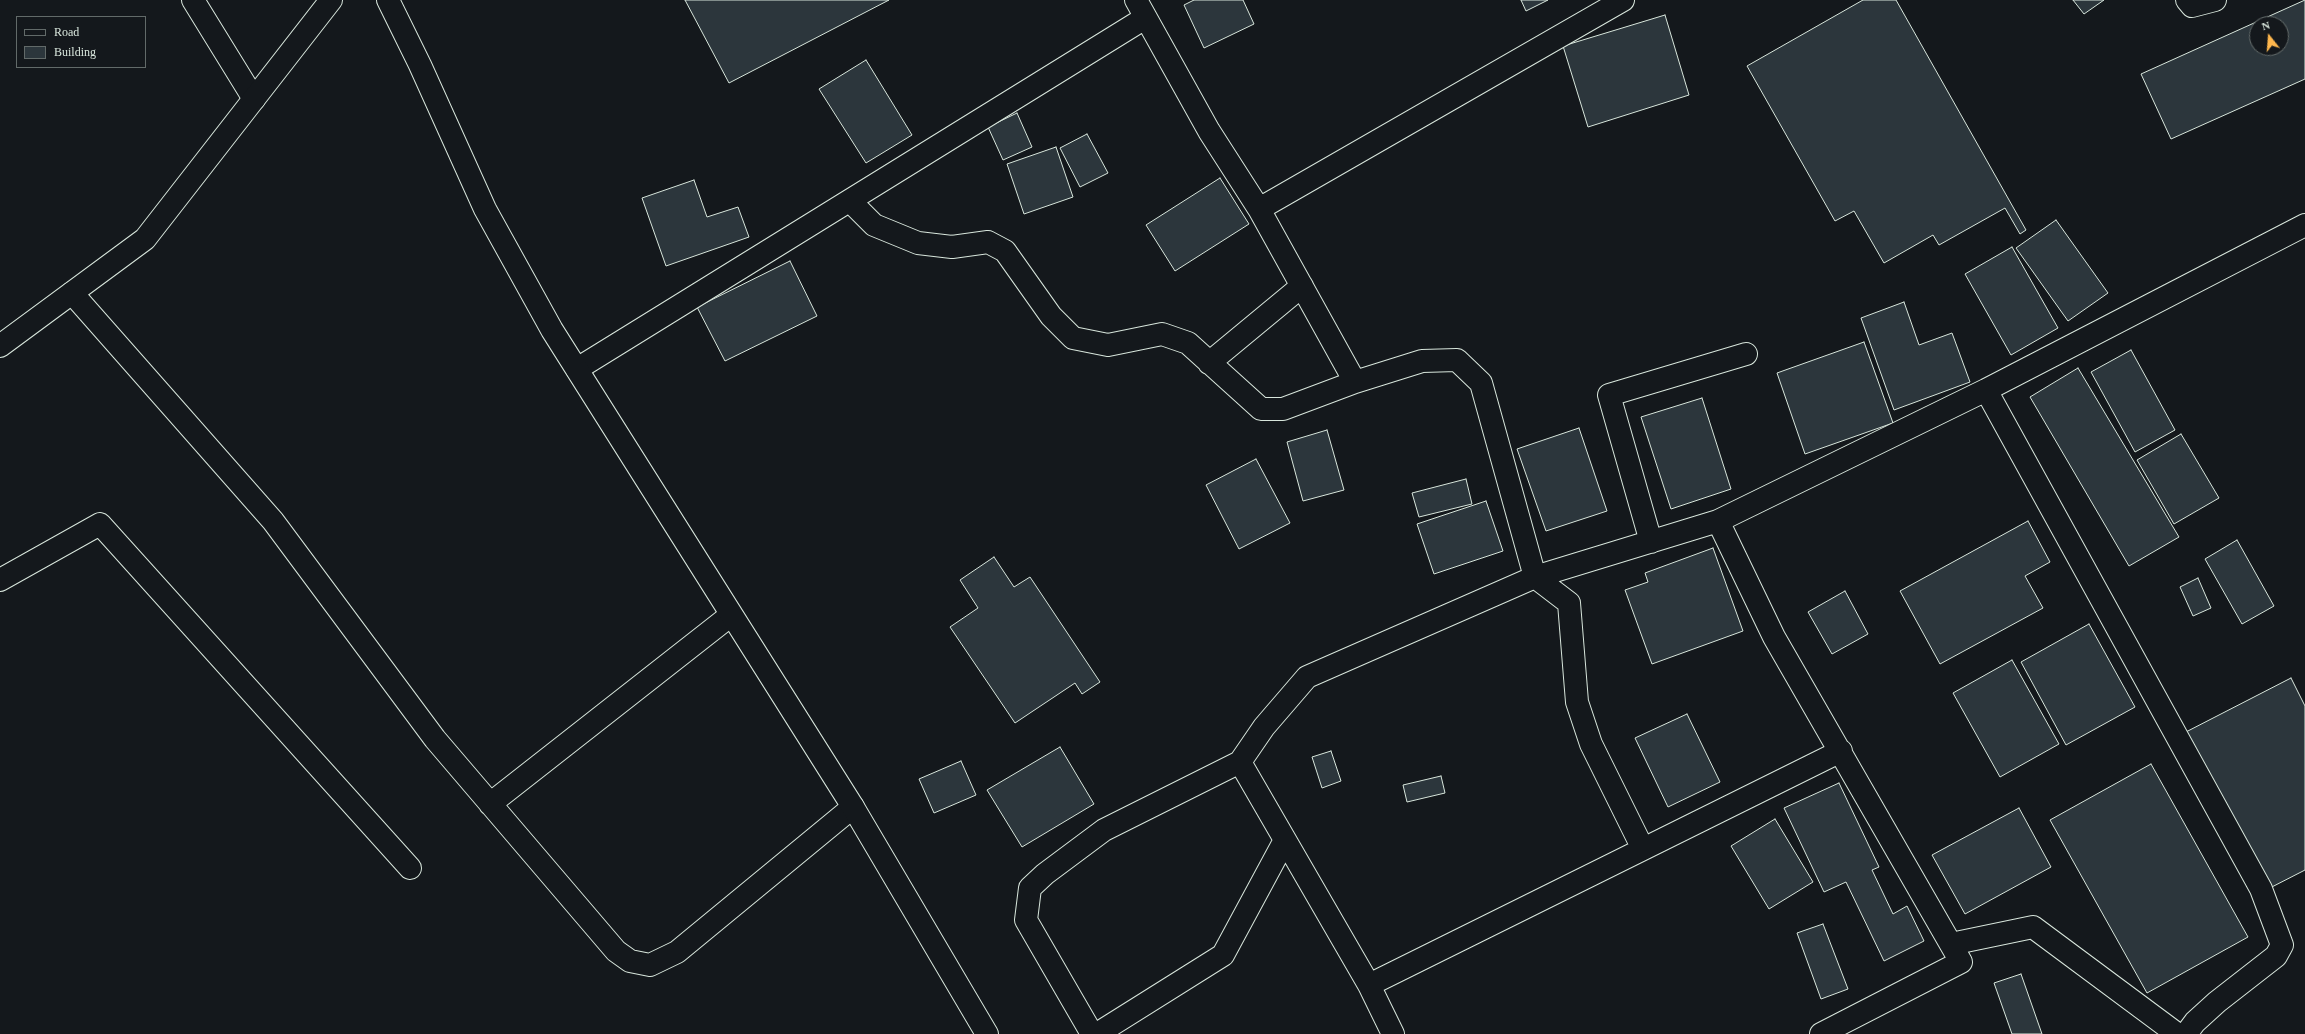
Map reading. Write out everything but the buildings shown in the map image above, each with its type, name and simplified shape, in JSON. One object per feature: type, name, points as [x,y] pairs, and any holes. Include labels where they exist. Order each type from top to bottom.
[{"type":"street","points":[[193,0],[254,99]]},
{"type":"street","points":[[0,346],[145,239],[331,0]]},
{"type":"street","points":[[388,0],[420,65],[485,209],[552,330],[853,807],[987,1034]]},
{"type":"street","points":[[1259,209],[1623,0]]},
{"type":"street","points":[[2187,0],[2192,6],[2215,0]]},
{"type":"street","points":[[577,369],[850,200],[1143,6],[1209,131],[1259,209],[1355,382]]},
{"type":"street","points":[[850,200],[874,225],[918,243],[952,247],[988,242],[1005,251],[1051,316],[1073,338],[1108,345],[1162,334],[1188,343],[1261,409],[1282,409],[1355,382],[1422,361],[1457,360],[1481,383],[1535,577],[1569,603],[1577,702],[1591,744],[1643,848]]},
{"type":"street","points":[[1092,1034],[1026,920],[1030,888],[1044,874],[1104,830],[1240,762],[1264,727],[1307,677],[1535,577],[1718,521],[1986,390],[2305,225]]},
{"type":"street","points":[[1209,363],[1302,286]]},
{"type":"street","points":[[72,293],[273,521],[435,739],[616,952],[630,961],[650,965],[677,952],[853,807]]},
{"type":"street","points":[[1651,542],[1609,395],[1746,354]]},
{"type":"street","points":[[1986,390],[2261,889],[2282,945],[2276,956],[2217,1002],[2195,1022],[2186,1034]]},
{"type":"street","points":[[1718,521],[1774,637],[1841,751],[1961,962],[1821,1034]]},
{"type":"street","points":[[0,580],[100,524],[410,868]]},
{"type":"street","points":[[490,804],[731,614]]},
{"type":"street","points":[[1369,985],[1841,751]]},
{"type":"street","points":[[1240,762],[1369,985],[1393,1034]]},
{"type":"street","points":[[1097,1034],[1223,955],[1285,840]]},
{"type":"street","points":[[1951,944],[2033,928],[2177,1034]]}]
